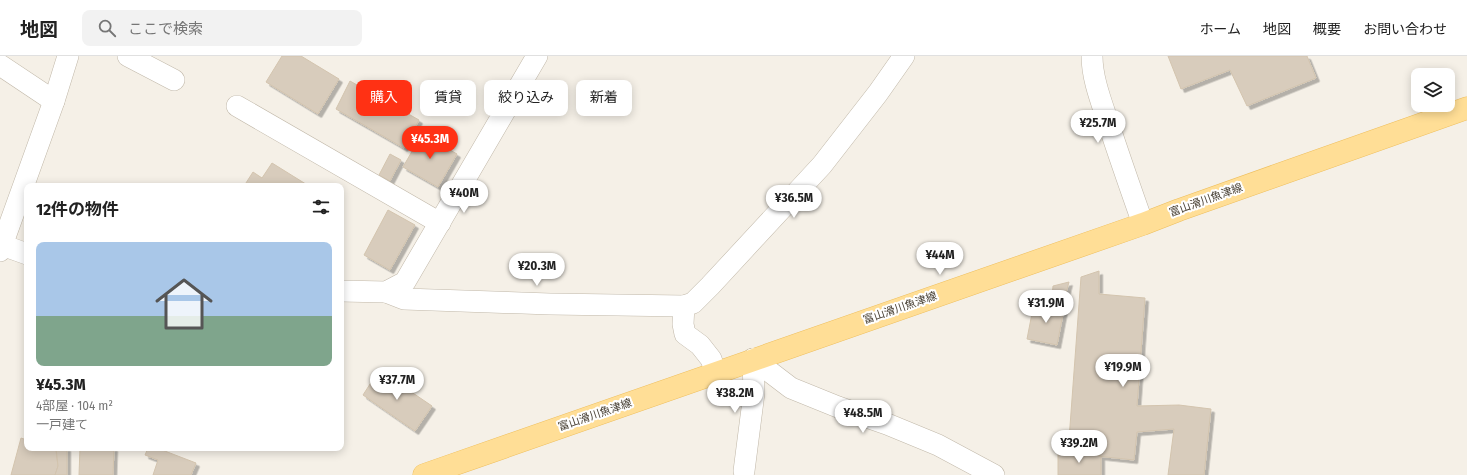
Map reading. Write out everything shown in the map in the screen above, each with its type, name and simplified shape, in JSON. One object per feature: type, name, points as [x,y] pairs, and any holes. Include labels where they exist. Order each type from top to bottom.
[{"type":"main road","name":"富山滑川魚津線","points":[[424,475],[452,470],[716,373],[1143,224],[1467,108]]},
{"type":"street","points":[[24,183],[54,101],[68,56]]},
{"type":"street","points":[[128,56],[174,80]]},
{"type":"street","points":[[386,292],[406,282],[537,56]]},
{"type":"street","points":[[344,291],[386,292],[404,299],[550,304],[684,306],[693,303],[822,165],[904,56]]},
{"type":"street","points":[[1092,56],[1092,64],[1098,92],[1143,224]]},
{"type":"street","points":[[0,66],[54,101]]},
{"type":"street","points":[[237,106],[440,223]]},
{"type":"street","points":[[24,184],[1,248],[24,253]]},
{"type":"street","points":[[684,306],[683,324],[685,334],[700,345],[711,359],[716,373]]},
{"type":"street","points":[[744,471],[754,393],[753,360]]},
{"type":"street","points":[[753,360],[791,388],[938,445],[994,475]]},
{"type":"building","points":[[282,56],[301,56],[339,79],[318,114],[266,82]]},
{"type":"building","points":[[1168,56],[1307,56],[1316,78],[1247,106],[1230,70],[1181,89]]},
{"type":"building","points":[[350,81],[356,84],[356,116],[412,116],[419,120],[404,148],[336,109]]},
{"type":"building","points":[[422,134],[457,154],[438,187],[403,167]]},
{"type":"building","points":[[390,154],[401,160],[390,181],[379,175]]},
{"type":"building","points":[[272,163],[304,183],[246,183],[253,172],[262,178]]},
{"type":"building","points":[[388,210],[415,225],[390,270],[364,255]]},
{"type":"building","points":[[1099,271],[1099,294],[1145,298],[1137,406],[1179,405],[1211,409],[1204,475],[1168,475],[1174,429],[1137,432],[1134,460],[1068,453],[1081,277]]},
{"type":"building","points":[[1069,282],[1065,297],[1052,297],[1053,286]]},
{"type":"building","points":[[1034,303],[1064,309],[1057,345],[1027,339]]},
{"type":"building","points":[[379,370],[432,406],[415,431],[363,395]]},
{"type":"building","points":[[21,438],[24,439],[24,451],[56,451],[58,466],[55,475],[11,475]]},
{"type":"building","points":[[56,451],[67,451],[67,475],[55,475],[58,466]]},
{"type":"building","points":[[80,451],[114,451],[113,475],[79,475]]},
{"type":"building","points":[[147,451],[165,451],[196,463],[191,475],[153,475],[158,460],[145,455]]},
{"type":"building","points":[[1058,452],[1101,456],[1101,475],[1058,475]]}]
